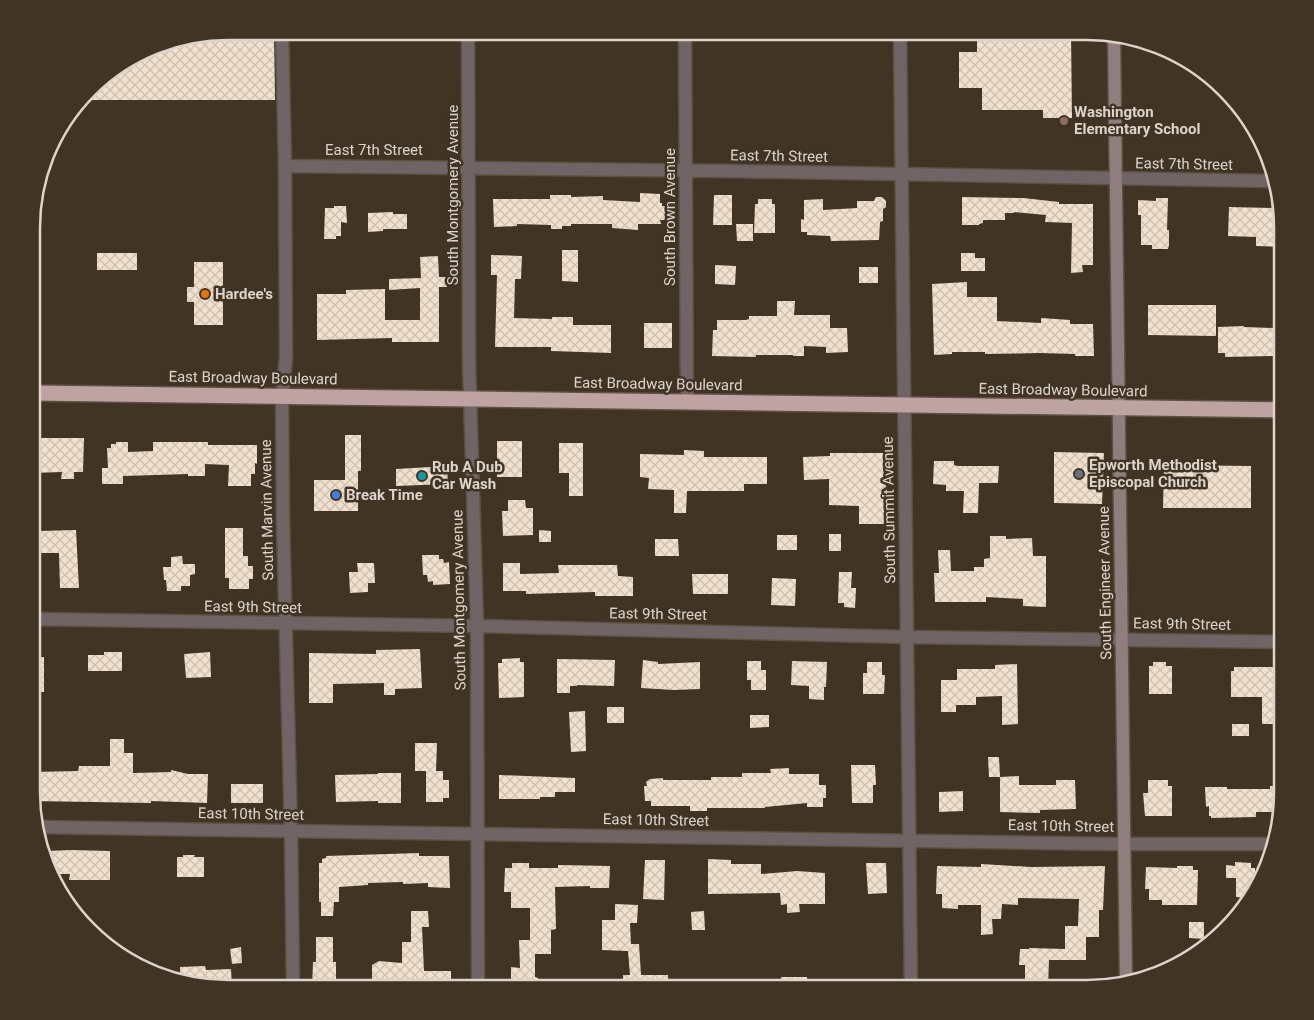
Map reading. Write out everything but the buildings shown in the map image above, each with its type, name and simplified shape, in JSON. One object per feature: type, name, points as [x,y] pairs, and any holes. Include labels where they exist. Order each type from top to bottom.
[{"type":"highway","name":"East Broadway Boulevard","points":[[40,393],[1274,410]]},
{"type":"street","name":"South Marvin Avenue","points":[[282,40],[286,358],[282,396],[293,980]]},
{"type":"street","name":"South Montgomery Avenue","points":[[468,40],[470,399],[477,626],[478,980]]},
{"type":"street","name":"South Brown Avenue","points":[[685,40],[687,402]]},
{"type":"street","name":"South Summit Avenue","points":[[900,40],[911,980]]},
{"type":"street","name":"South Engineer Avenue","points":[[1114,43],[1126,976]]},
{"type":"street","name":"East 7th Street","points":[[285,166],[902,174],[1268,182]]},
{"type":"street","name":"East 9th Street","points":[[40,619],[477,626],[907,637],[1274,642]]},
{"type":"street","name":"East 10th Street","points":[[44,827],[1124,844],[1267,844]]},
{"type":"place","name":"Washington Elementary School","points":[[1064,121]]},
{"type":"place","name":"Hardee's","points":[[205,294]]},
{"type":"place","name":"Epworth Methodist Episcopal Church","points":[[1079,474]]},
{"type":"place","name":"Rub A Dub Car Wash","points":[[422,476]]},
{"type":"place","name":"Break Time","points":[[336,495]]}]
